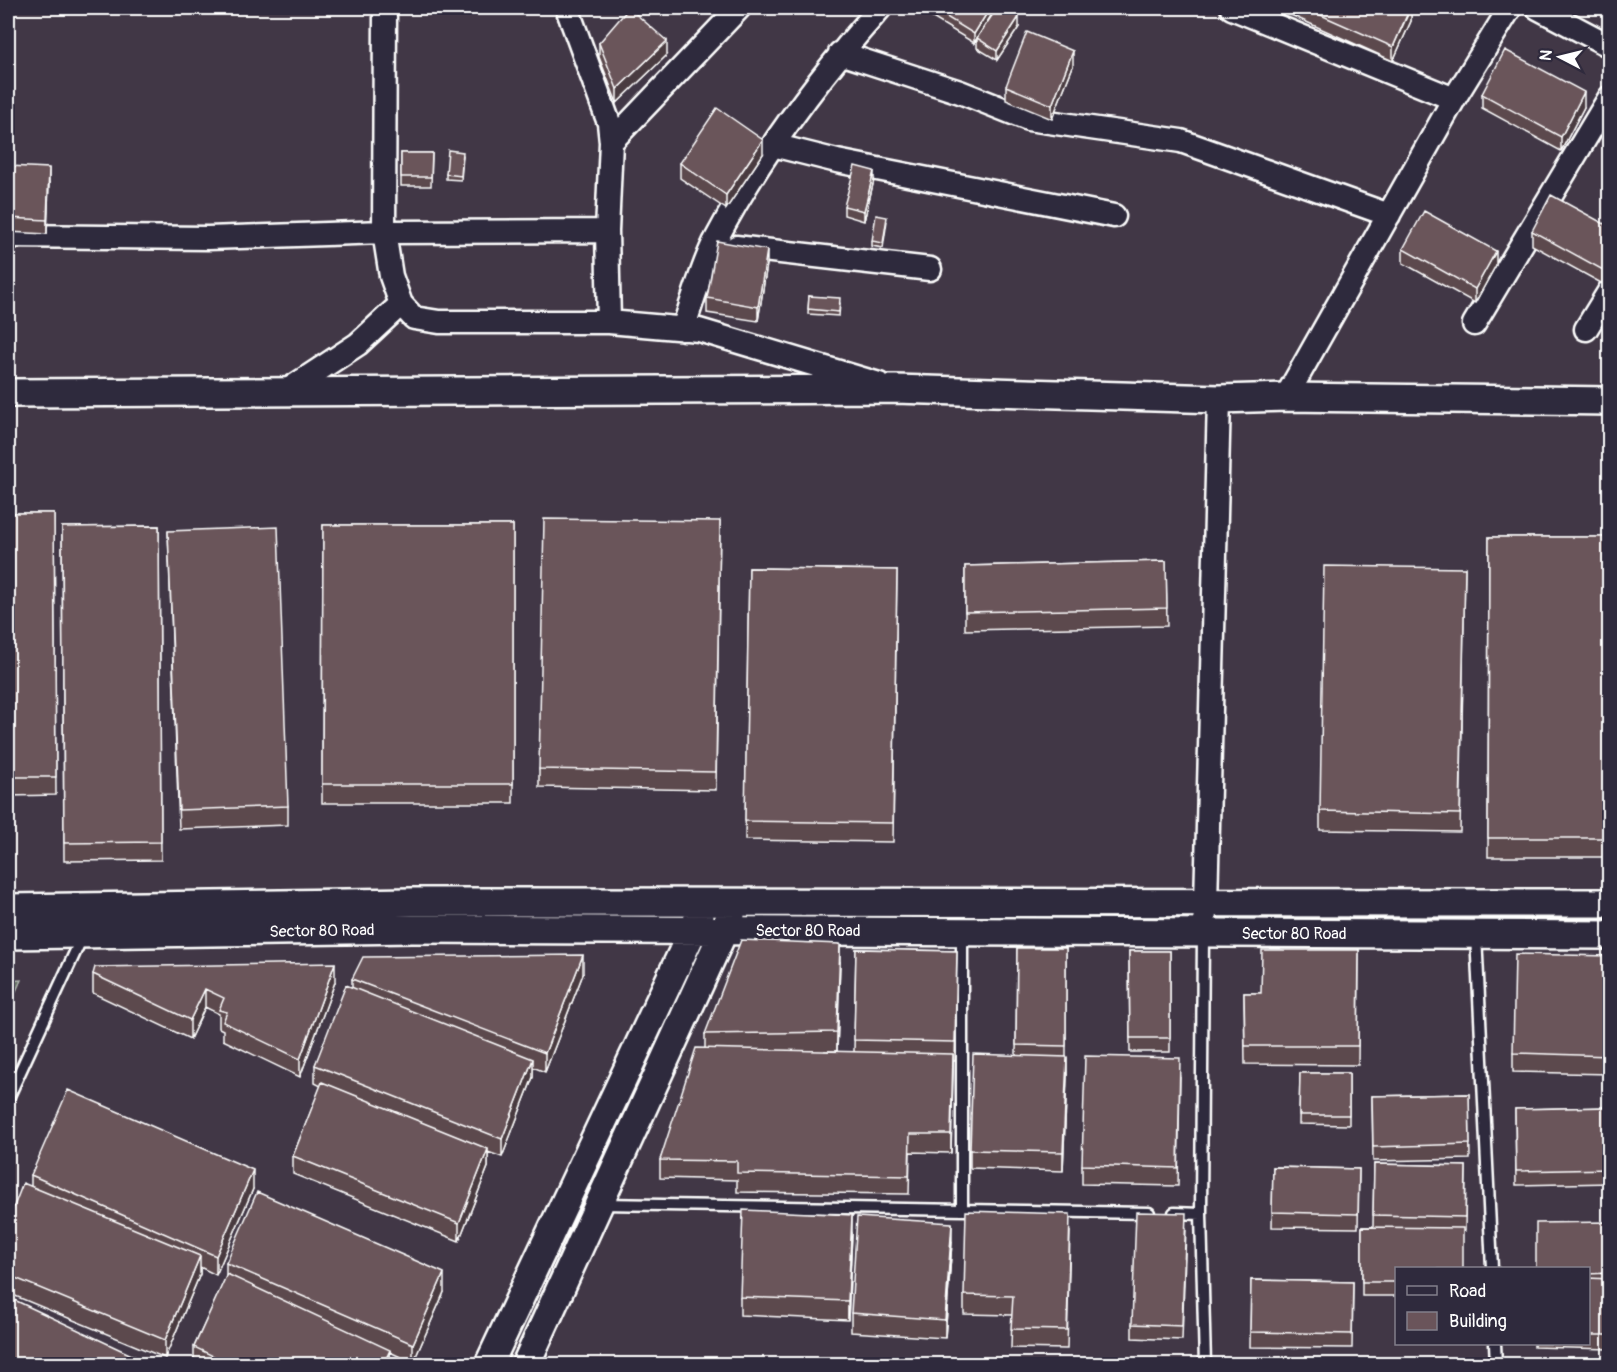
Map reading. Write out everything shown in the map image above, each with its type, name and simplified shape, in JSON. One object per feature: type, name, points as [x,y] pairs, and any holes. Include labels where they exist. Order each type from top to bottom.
[{"type":"street","points":[[385,8],[384,232],[391,276],[401,304],[414,318],[439,322],[609,322],[699,330],[895,389]]},
{"type":"street","points":[[568,8],[609,123],[611,142],[607,231],[609,322]]},
{"type":"street","points":[[611,142],[739,8]]},
{"type":"street","points":[[683,329],[702,271],[714,244],[773,145],[840,53],[880,8]]},
{"type":"street","points":[[1232,8],[1454,99]]},
{"type":"street","points":[[1286,398],[1454,99],[1510,8]]},
{"type":"street","points":[[1538,8],[1610,46]]},
{"type":"street","points":[[840,53],[960,92],[1028,119],[1181,141],[1389,215]]},
{"type":"street","points":[[1474,324],[1610,97]]},
{"type":"street","points":[[773,145],[837,161],[1114,216]]},
{"type":"street","points":[[8,236],[208,238],[384,232],[607,231]]},
{"type":"street","points":[[714,244],[930,269]]},
{"type":"street","points":[[1587,329],[1610,290]]},
{"type":"street","points":[[285,392],[358,344],[401,304]]},
{"type":"street","points":[[8,393],[895,389],[1219,399],[1610,401]]},
{"type":"street","points":[[1203,933],[1206,903],[1219,399]]},
{"type":"street","name":"Sector 80 Road","points":[[8,935],[90,920],[412,902],[1610,903]]},
{"type":"street","points":[[489,1365],[705,903]]},
{"type":"street","points":[[526,1365],[736,903]]},
{"type":"street","name":"Sector 80 Road","points":[[8,908],[90,920],[412,929],[1610,935]]},
{"type":"lane","points":[[8,1098],[90,920]]},
{"type":"lane","points":[[962,931],[962,1210]]},
{"type":"lane","points":[[1203,933],[1201,1214],[1205,1365]]},
{"type":"lane","points":[[1476,935],[1492,1267]]},
{"type":"lane","points":[[600,1204],[1201,1214]]},
{"type":"lane","points":[[1496,1345],[1496,1365]]},
{"type":"green space","points":[[21,980],[8,1009],[8,981]]},
{"type":"building","points":[[629,8],[667,41],[617,89],[599,43]]},
{"type":"building","points":[[932,8],[990,8],[974,34]]},
{"type":"building","points":[[997,8],[1004,8],[1019,17],[997,51],[977,38]]},
{"type":"building","points":[[1305,8],[1410,8],[1393,47]]},
{"type":"building","points":[[1027,32],[1073,51],[1052,105],[1006,86]]},
{"type":"building","points":[[1505,50],[1584,92],[1561,137],[1482,94]]},
{"type":"building","points":[[717,108],[763,140],[726,195],[680,163]]},
{"type":"building","points":[[448,150],[463,152],[461,176],[446,174]]},
{"type":"building","points":[[401,153],[432,153],[431,177],[401,177]]},
{"type":"building","points":[[8,166],[49,168],[47,220],[8,218]]},
{"type":"building","points":[[855,166],[874,171],[864,211],[844,206]]},
{"type":"building","points":[[1551,195],[1610,227],[1610,257],[1603,270],[1532,231]]},
{"type":"building","points":[[1424,211],[1496,251],[1475,289],[1403,249]]},
{"type":"building","points":[[876,215],[887,217],[883,243],[872,241]]},
{"type":"building","points":[[717,241],[767,250],[758,307],[707,298]]},
{"type":"building","points":[[1610,294],[1610,311],[1602,307]]},
{"type":"building","points":[[809,296],[840,298],[839,312],[808,309]]},
{"type":"building","points":[[8,513],[54,513],[56,777],[8,777]]},
{"type":"building","points":[[544,519],[720,521],[716,772],[539,769]]},
{"type":"building","points":[[323,525],[513,525],[513,784],[322,784]]},
{"type":"building","points":[[159,526],[161,842],[64,843],[62,527]]},
{"type":"building","points":[[278,527],[288,806],[179,810],[168,531]]},
{"type":"building","points":[[1489,537],[1610,537],[1610,838],[1488,838]]},
{"type":"building","points":[[1166,561],[1167,608],[965,612],[965,566]]},
{"type":"building","points":[[1324,566],[1465,568],[1460,814],[1320,811]]},
{"type":"building","points":[[749,568],[897,570],[893,823],[745,821]]},
{"type":"building","points":[[741,940],[840,944],[837,1032],[705,1034]]},
{"type":"building","points":[[1017,948],[1066,948],[1066,1046],[1016,1045]]},
{"type":"building","points":[[856,949],[957,951],[955,1042],[854,1040]]},
{"type":"building","points":[[1262,950],[1359,950],[1358,1046],[1245,1046],[1244,993],[1261,993]]},
{"type":"building","points":[[1129,951],[1170,951],[1170,1038],[1130,1038]]},
{"type":"building","points":[[1515,954],[1610,956],[1610,1056],[1513,1053]]},
{"type":"building","points":[[583,955],[545,1053],[352,979],[363,957]]},
{"type":"building","points":[[335,963],[300,1059],[223,1022],[227,1012],[219,1010],[224,998],[205,989],[190,1020],[93,974],[95,967]]},
{"type":"building","points":[[346,985],[533,1059],[502,1139],[315,1065]]},
{"type":"building","points":[[696,1048],[953,1054],[951,1134],[910,1134],[909,1176],[737,1173],[737,1161],[660,1160]]},
{"type":"building","points":[[973,1054],[1067,1057],[1063,1152],[970,1150]]},
{"type":"building","points":[[1085,1056],[1180,1058],[1178,1168],[1082,1165]]},
{"type":"building","points":[[1300,1073],[1349,1073],[1349,1115],[1299,1115]]},
{"type":"building","points":[[322,1082],[488,1149],[459,1223],[293,1156]]},
{"type":"building","points":[[68,1090],[253,1170],[216,1256],[31,1175]]},
{"type":"building","points":[[1469,1094],[1470,1144],[1373,1147],[1372,1096]]},
{"type":"building","points":[[1610,1107],[1610,1169],[1516,1171],[1515,1109]]},
{"type":"building","points":[[1374,1164],[1466,1166],[1465,1217],[1373,1215]]},
{"type":"building","points":[[1273,1167],[1359,1169],[1358,1214],[1272,1212]]},
{"type":"building","points":[[23,1183],[200,1256],[165,1340],[8,1275],[8,1222]]},
{"type":"building","points":[[257,1192],[444,1273],[413,1344],[226,1263]]},
{"type":"building","points":[[743,1210],[852,1215],[848,1301],[740,1297]]},
{"type":"building","points":[[966,1211],[1070,1214],[1067,1330],[1011,1329],[1013,1296],[964,1295]]},
{"type":"building","points":[[1136,1212],[1186,1213],[1182,1326],[1132,1324]]},
{"type":"building","points":[[857,1217],[952,1223],[945,1320],[851,1313]]},
{"type":"building","points":[[1610,1222],[1610,1273],[1590,1274],[1590,1267],[1536,1267],[1536,1223]]},
{"type":"building","points":[[1362,1227],[1463,1228],[1463,1267],[1395,1267],[1395,1282],[1362,1282]]},
{"type":"building","points":[[227,1274],[390,1350],[383,1365],[232,1365],[194,1347]]},
{"type":"building","points":[[1590,1278],[1610,1279],[1610,1335],[1590,1335]]},
{"type":"building","points":[[1251,1280],[1353,1282],[1352,1334],[1250,1332]]},
{"type":"building","points":[[8,1297],[153,1365],[8,1365]]}]
